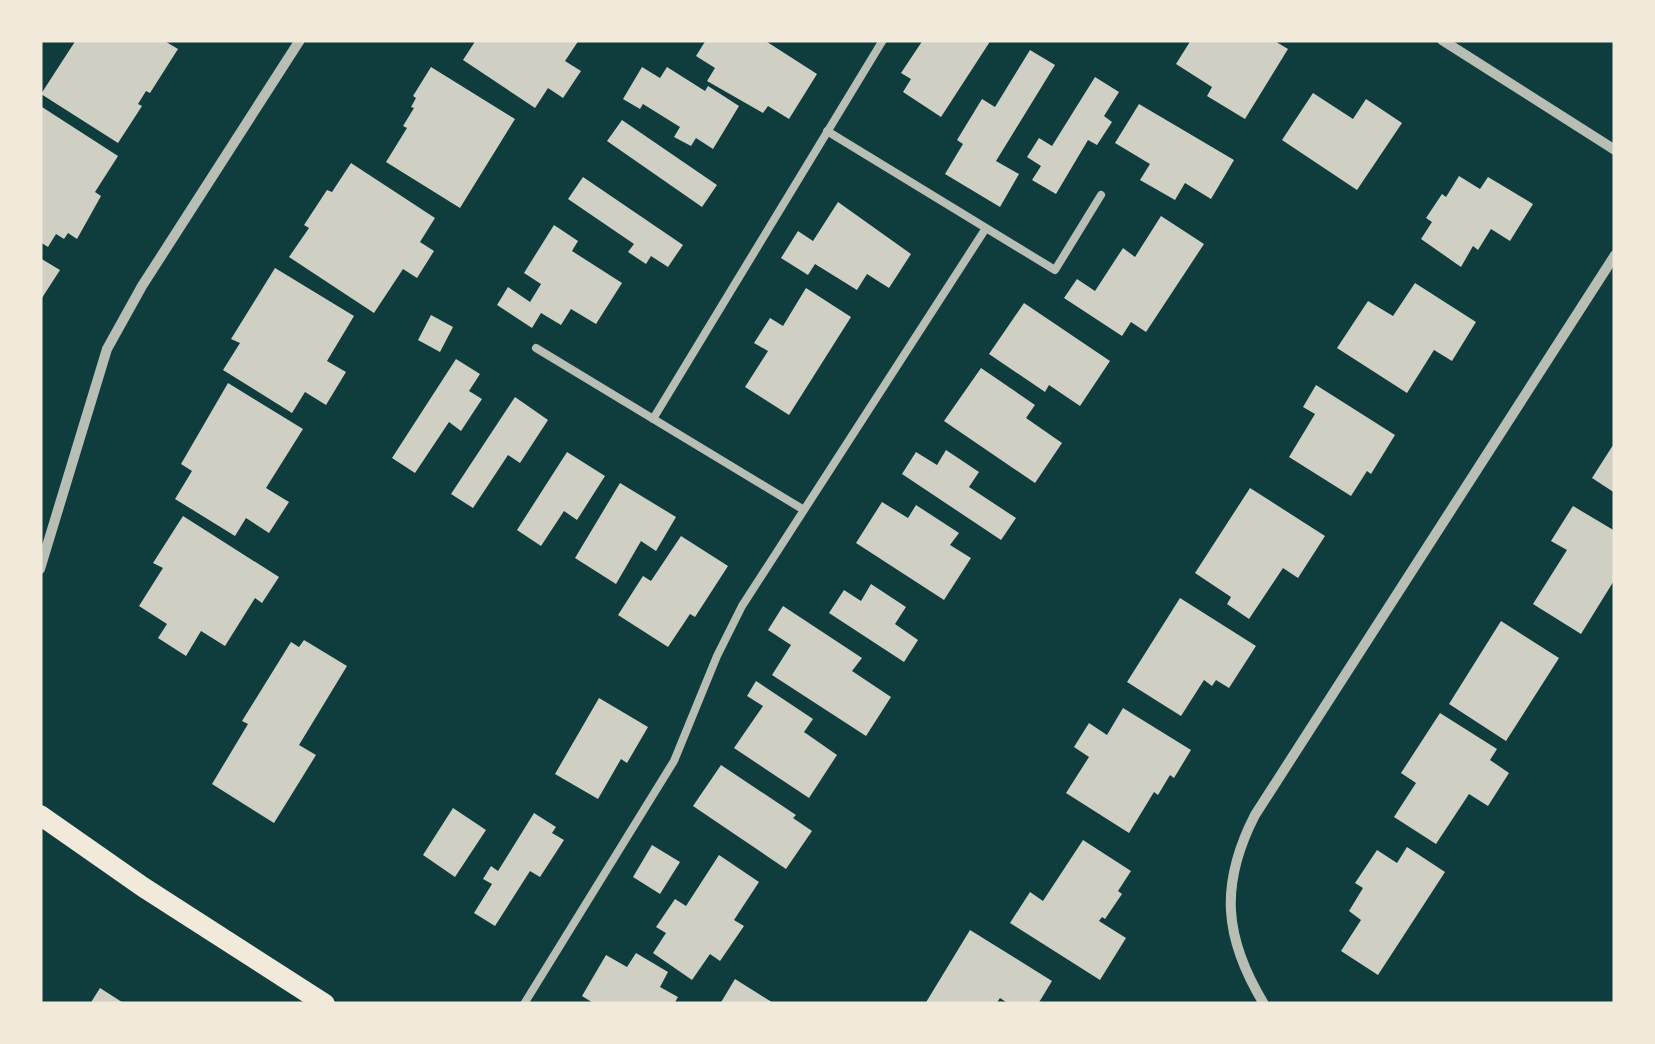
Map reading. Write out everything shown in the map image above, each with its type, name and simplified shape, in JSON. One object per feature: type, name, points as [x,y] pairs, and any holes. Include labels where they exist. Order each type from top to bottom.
[{"type":"main road","points":[[40,815],[143,887],[325,1004]]},
{"type":"street","points":[[40,570],[107,350],[142,286],[300,40]]},
{"type":"street","points":[[1442,40],[1615,150]]},
{"type":"street","points":[[1264,1004],[1250,980],[1230,918],[1229,890],[1241,842],[1615,255]]},
{"type":"lane","points":[[653,419],[883,40]]},
{"type":"lane","points":[[827,131],[1056,270],[1101,195]]},
{"type":"lane","points":[[524,1004],[674,761],[742,606],[986,228]]},
{"type":"lane","points":[[536,348],[804,510]]},
{"type":"building","points":[[76,40],[163,40],[178,49],[150,93],[146,91],[138,104],[142,106],[118,143],[41,94]]},
{"type":"building","points":[[476,40],[579,40],[565,61],[581,71],[563,98],[548,88],[535,108],[463,60]]},
{"type":"building","points":[[706,40],[764,40],[817,74],[789,119],[768,106],[763,113],[707,81],[715,68],[696,56]]},
{"type":"building","points":[[923,40],[991,40],[941,117],[903,92],[911,79],[901,73]]},
{"type":"building","points":[[1191,40],[1273,40],[1288,49],[1245,119],[1207,96],[1212,87],[1176,64]]},
{"type":"building","points":[[1030,50],[1055,65],[996,161],[1019,174],[1000,207],[945,174],[963,144],[957,140],[982,99],[995,107]]},
{"type":"building","points":[[431,67],[515,119],[460,208],[386,162],[407,128],[403,126],[414,108],[413,96]]},
{"type":"building","points":[[642,67],[660,78],[667,67],[705,91],[708,86],[739,106],[713,149],[696,138],[691,146],[674,137],[680,127],[643,104],[640,109],[623,99]]},
{"type":"building","points":[[1095,77],[1119,92],[1104,116],[1112,122],[1097,145],[1088,140],[1056,194],[1032,180],[1041,166],[1027,157],[1039,138],[1052,146]]},
{"type":"building","points":[[1313,93],[1353,119],[1366,99],[1402,123],[1357,190],[1282,140]]},
{"type":"building","points":[[1139,104],[1234,160],[1211,199],[1185,183],[1175,200],[1140,180],[1150,164],[1115,143]]},
{"type":"building","points":[[42,107],[118,156],[95,192],[101,196],[77,239],[68,233],[64,239],[56,234],[48,247],[40,242]]},
{"type":"building","points":[[622,120],[717,185],[702,207],[607,141]]},
{"type":"building","points":[[351,163],[435,218],[420,242],[434,251],[417,278],[403,269],[374,313],[289,257],[309,228],[304,225],[327,190],[332,192]]},
{"type":"building","points":[[1459,176],[1480,189],[1488,177],[1533,204],[1510,241],[1491,229],[1478,250],[1473,246],[1461,267],[1421,239],[1432,222],[1426,218]]},
{"type":"building","points":[[583,177],[683,245],[668,267],[651,256],[646,264],[628,252],[634,244],[568,199]]},
{"type":"building","points":[[838,202],[911,254],[889,288],[867,274],[857,290],[815,264],[808,275],[781,258],[798,231],[813,241]]},
{"type":"building","points":[[1161,216],[1204,244],[1146,332],[1131,322],[1122,336],[1064,298],[1077,279],[1095,291],[1123,248],[1135,257]]},
{"type":"building","points":[[554,225],[578,241],[572,251],[622,283],[596,324],[571,309],[561,325],[541,313],[532,328],[497,305],[508,287],[530,302],[541,284],[524,273]]},
{"type":"building","points":[[40,258],[60,270],[40,301]]},
{"type":"building","points":[[275,268],[354,316],[327,361],[346,372],[326,405],[305,392],[292,413],[223,370],[240,343],[231,339]]},
{"type":"building","points":[[1415,283],[1476,322],[1452,361],[1434,350],[1407,393],[1337,348],[1368,301],[1393,316]]},
{"type":"building","points":[[806,288],[851,317],[789,415],[745,387],[768,351],[754,343],[770,318],[783,326]]},
{"type":"building","points":[[1024,303],[1110,361],[1080,406],[1049,385],[1045,392],[989,354]]},
{"type":"building","points":[[431,315],[453,327],[440,352],[418,340]]},
{"type":"building","points":[[456,359],[480,374],[469,391],[482,399],[461,431],[449,422],[415,473],[392,458]]},
{"type":"building","points":[[981,368],[1035,405],[1026,418],[1062,443],[1035,483],[944,421]]},
{"type":"building","points":[[228,383],[303,429],[266,488],[289,502],[269,533],[246,518],[235,536],[175,499],[192,471],[181,464]]},
{"type":"building","points":[[1316,385],[1395,435],[1371,474],[1367,471],[1351,496],[1289,457],[1315,414],[1303,407]]},
{"type":"building","points":[[515,397],[548,420],[520,463],[508,455],[473,508],[451,494]]},
{"type":"building","points":[[1615,442],[1615,493],[1592,478]]},
{"type":"building","points":[[946,450],[979,472],[969,487],[1016,518],[1001,540],[902,474],[916,452],[937,465]]},
{"type":"building","points":[[567,452],[605,476],[577,520],[564,511],[541,546],[517,530]]},
{"type":"building","points":[[620,483],[676,517],[656,551],[641,541],[616,584],[575,558]]},
{"type":"building","points":[[1250,488],[1325,536],[1298,578],[1283,568],[1249,619],[1227,604],[1231,597],[1195,573]]},
{"type":"building","points":[[882,502],[908,518],[916,505],[959,533],[950,545],[971,558],[944,600],[856,543]]},
{"type":"building","points":[[1573,506],[1615,531],[1615,579],[1581,634],[1533,604],[1567,550],[1551,541]]},
{"type":"building","points":[[183,516],[279,577],[262,603],[255,598],[225,646],[201,631],[186,656],[158,638],[167,624],[139,606],[163,568],[153,563]]},
{"type":"building","points":[[681,536],[728,566],[695,617],[690,614],[668,647],[618,615],[643,576],[651,581]]},
{"type":"building","points":[[871,584],[906,607],[895,624],[918,640],[904,662],[829,613],[844,590],[861,601]]},
{"type":"building","points":[[1180,598],[1256,646],[1229,688],[1216,680],[1212,686],[1204,680],[1181,716],[1127,682]]},
{"type":"building","points":[[783,606],[862,658],[852,671],[891,697],[866,736],[772,675],[791,645],[768,630]]},
{"type":"building","points":[[1501,621],[1559,658],[1506,741],[1449,704]]},
{"type":"building","points":[[304,640],[347,666],[299,745],[316,755],[274,823],[212,784],[248,724],[242,721],[291,642],[299,647]]},
{"type":"building","points":[[756,681],[813,719],[804,732],[837,755],[809,798],[734,748],[763,706],[747,696]]},
{"type":"building","points":[[599,698],[648,727],[627,763],[621,759],[598,799],[555,774]]},
{"type":"building","points":[[1123,708],[1191,750],[1174,778],[1170,775],[1158,795],[1154,792],[1129,833],[1066,793],[1089,757],[1074,747],[1089,723],[1107,735]]},
{"type":"building","points":[[1440,713],[1497,749],[1490,760],[1509,773],[1488,806],[1469,794],[1436,844],[1394,817],[1416,783],[1401,773]]},
{"type":"building","points":[[721,765],[796,815],[793,818],[812,831],[786,869],[693,806]]},
{"type":"building","points":[[453,808],[486,830],[455,877],[423,855]]},
{"type":"building","points":[[534,813],[556,827],[552,833],[564,840],[540,877],[530,871],[495,926],[474,913],[492,884],[483,879],[491,866],[498,871]]},
{"type":"building","points":[[1083,840],[1131,871],[1118,891],[1122,894],[1105,919],[1099,921],[1126,938],[1100,980],[1010,923],[1030,892],[1043,901]]},
{"type":"building","points":[[652,845],[680,862],[660,894],[633,877]]},
{"type":"building","points":[[1407,847],[1445,872],[1378,975],[1341,951],[1361,920],[1349,911],[1363,888],[1355,883],[1377,850],[1397,863]]},
{"type":"building","points":[[719,855],[759,882],[734,920],[744,926],[720,961],[710,954],[692,980],[653,953],[666,933],[656,927],[675,899],[686,906]]},
{"type":"building","points":[[970,930],[1052,981],[1038,1004],[1009,1004],[1000,998],[996,1004],[925,1004]]},
{"type":"building","points":[[636,953],[668,972],[660,987],[678,997],[674,1004],[595,1004],[582,996],[606,955],[627,967]]},
{"type":"building","points":[[735,979],[775,1004],[720,1004]]},
{"type":"building","points":[[100,988],[125,1004],[90,1004]]}]
